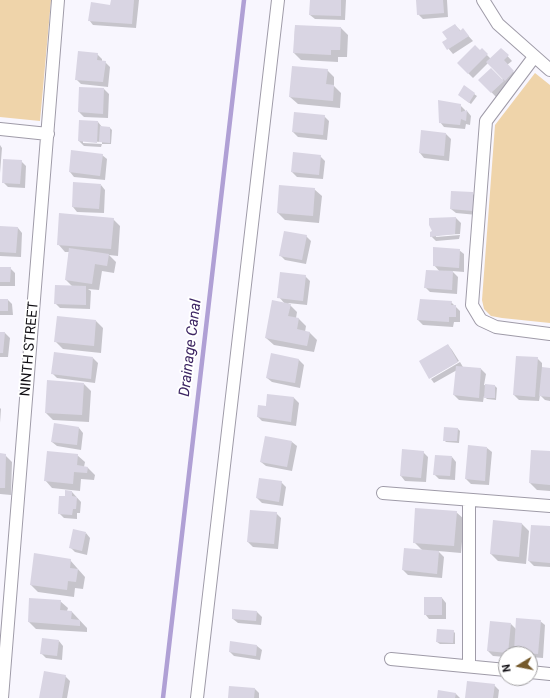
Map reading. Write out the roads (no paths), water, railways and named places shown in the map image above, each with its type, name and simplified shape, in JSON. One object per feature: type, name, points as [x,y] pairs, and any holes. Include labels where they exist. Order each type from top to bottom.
[{"type":"street","name":"NINTH STREET","points":[[2,698],[58,0]]},
{"type":"street","points":[[197,698],[278,0]]},
{"type":"street","points":[[483,0],[498,24],[550,70]]},
{"type":"street","points":[[534,57],[486,121],[472,305],[481,320],[496,327],[550,334]]},
{"type":"street","points":[[0,129],[48,134]]},
{"type":"street","points":[[383,493],[550,506]]},
{"type":"street","points":[[469,500],[469,666]]},
{"type":"street","points":[[391,659],[498,669]]},
{"type":"street","points":[[538,673],[550,674]]},
{"type":"waterway","name":"Drainage Canal","points":[[163,698],[244,0]]}]
